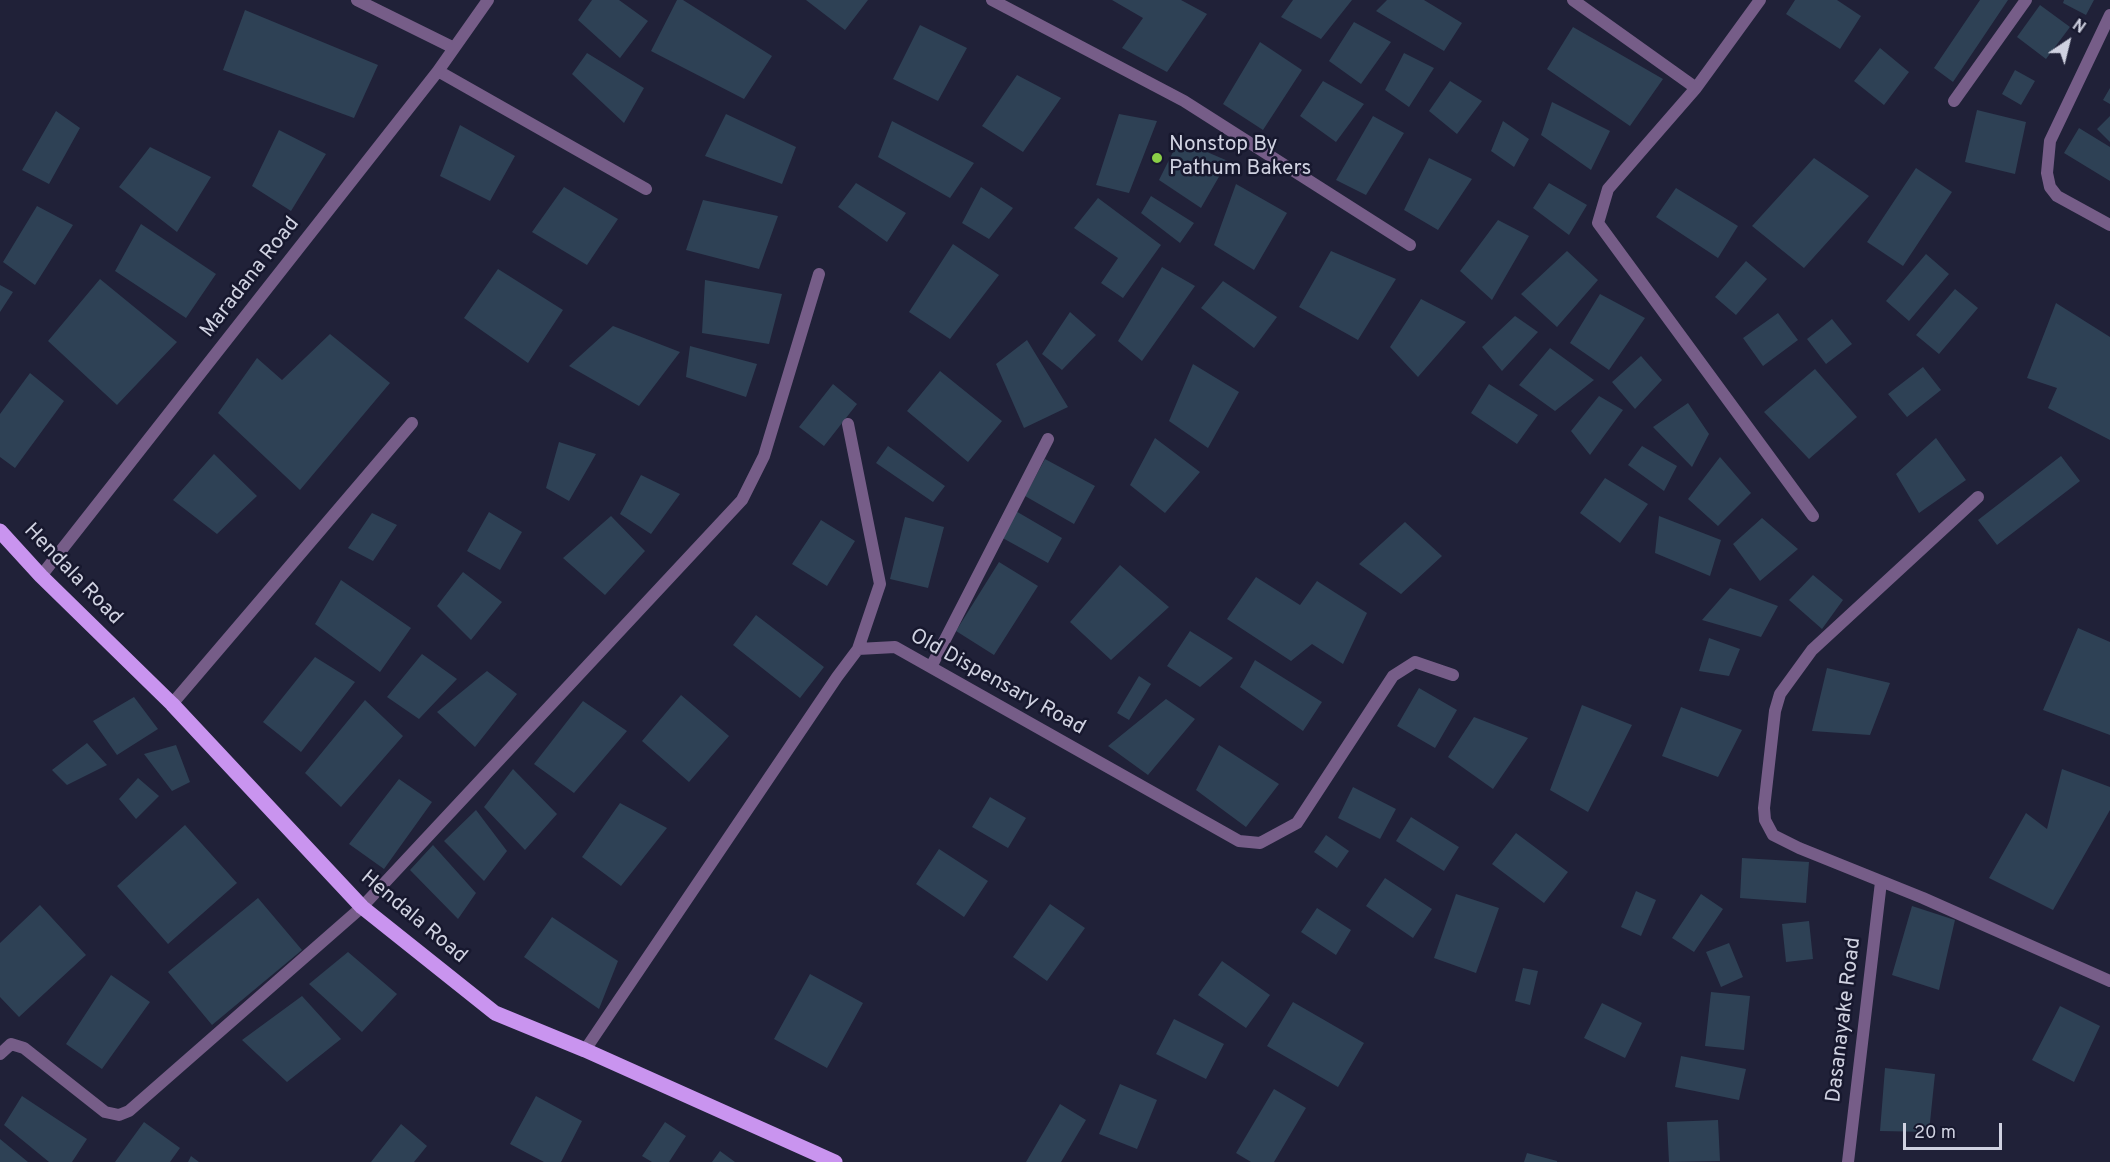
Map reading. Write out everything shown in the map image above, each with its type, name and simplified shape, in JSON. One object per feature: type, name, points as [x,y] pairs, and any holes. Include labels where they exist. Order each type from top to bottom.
[{"type":"main road","name":"Hendala Road","points":[[0,531],[41,576],[172,704],[362,907],[495,1013],[585,1050],[835,1162]]},
{"type":"street","points":[[357,0],[454,48]]},
{"type":"street","name":"Maradana Road","points":[[41,576],[438,71],[488,0]]},
{"type":"street","points":[[992,0],[1184,101],[1410,245]]},
{"type":"street","points":[[1573,0],[1696,88]]},
{"type":"street","points":[[1760,0],[1696,88],[1608,189],[1598,222],[1813,516]]},
{"type":"street","points":[[1954,101],[2026,0]]},
{"type":"street","points":[[2110,15],[2050,141],[2047,174],[2050,187],[2057,196],[2110,225]]},
{"type":"street","points":[[438,71],[646,189]]},
{"type":"street","points":[[0,1054],[11,1044],[24,1048],[105,1112],[119,1115],[129,1111],[362,907],[742,500],[764,456],[819,274]]},
{"type":"street","points":[[172,704],[412,423]]},
{"type":"street","points":[[585,1050],[858,649],[880,584],[848,424]]},
{"type":"street","points":[[931,667],[1048,439]]},
{"type":"street","points":[[1978,497],[1812,650],[1780,694],[1775,711],[1764,808],[1765,819],[1773,835],[1799,848],[1923,898],[2110,981]]},
{"type":"street","name":"Old Dispensary Road","points":[[858,649],[895,647],[1239,841],[1260,843],[1297,823],[1394,676],[1414,662],[1453,675]]},
{"type":"street","name":"Dasanayake Road","points":[[1848,1162],[1881,882]]},
{"type":"building","points":[[592,0],[619,0],[648,21],[620,58],[578,20]]},
{"type":"building","points":[[677,0],[683,0],[772,56],[744,99],[651,51]]},
{"type":"building","points":[[806,0],[868,0],[845,30]]},
{"type":"building","points":[[1112,0],[1181,0],[1207,14],[1167,72],[1122,48],[1143,18]]},
{"type":"building","points":[[1293,0],[1352,0],[1321,39],[1281,17]]},
{"type":"building","points":[[1387,0],[1424,0],[1462,23],[1444,51],[1376,11]]},
{"type":"building","points":[[1795,0],[1837,0],[1861,16],[1840,49],[1786,14]]},
{"type":"building","points":[[1980,0],[2008,0],[1953,82],[1934,68]]},
{"type":"building","points":[[2064,0],[2094,0],[2086,15],[2063,3]]},
{"type":"building","points":[[2040,5],[2070,27],[2046,59],[2017,37]]},
{"type":"building","points":[[245,10],[378,65],[354,118],[223,70]]},
{"type":"building","points":[[1354,22],[1391,42],[1361,84],[1329,61]]},
{"type":"building","points":[[920,25],[967,48],[938,101],[893,79]]},
{"type":"building","points":[[1573,27],[1663,79],[1630,126],[1547,69]]},
{"type":"building","points":[[1260,42],[1302,70],[1263,130],[1223,104]]},
{"type":"building","points":[[1880,48],[1909,72],[1884,105],[1854,81]]},
{"type":"building","points":[[587,53],[644,88],[624,123],[572,74]]},
{"type":"building","points":[[1404,53],[1434,68],[1409,107],[1385,90]]},
{"type":"building","points":[[2015,70],[2035,81],[2021,105],[2002,94]]},
{"type":"building","points":[[1017,75],[1061,98],[1023,152],[982,126]]},
{"type":"building","points":[[1323,81],[1364,104],[1336,142],[1300,116]]},
{"type":"building","points":[[1450,81],[1482,101],[1457,134],[1429,111]]},
{"type":"building","points":[[2110,88],[2110,104],[2103,100]]},
{"type":"building","points":[[1552,102],[1610,131],[1591,170],[1541,135]]},
{"type":"building","points":[[1977,110],[2026,122],[2015,174],[1965,162]]},
{"type":"building","points":[[56,111],[80,128],[49,184],[22,170]]},
{"type":"building","points":[[726,114],[796,147],[782,184],[705,156]]},
{"type":"building","points":[[1119,114],[1157,121],[1129,193],[1096,185]]},
{"type":"building","points":[[1373,116],[1404,133],[1366,195],[1336,180]]},
{"type":"building","points":[[2110,116],[2110,142],[2097,129]]},
{"type":"building","points":[[892,121],[974,163],[950,198],[878,157]]},
{"type":"building","points":[[1503,121],[1529,139],[1514,167],[1491,151]]},
{"type":"building","points":[[460,125],[515,156],[490,201],[440,176]]},
{"type":"building","points":[[2079,128],[2110,147],[2110,181],[2064,153]]},
{"type":"building","points":[[279,130],[326,154],[291,211],[252,186]]},
{"type":"building","points":[[1179,140],[1228,161],[1201,208],[1159,180]]},
{"type":"building","points":[[150,147],[211,177],[177,232],[119,187]]},
{"type":"building","points":[[1429,158],[1472,179],[1438,230],[1404,210]]},
{"type":"building","points":[[1814,158],[1869,196],[1804,268],[1752,226]]},
{"type":"building","points":[[1916,168],[1952,192],[1903,266],[1867,242]]},
{"type":"building","points":[[856,183],[906,213],[887,242],[838,207]]},
{"type":"building","points":[[1549,183],[1587,205],[1569,235],[1533,208]]},
{"type":"building","points":[[1236,184],[1287,213],[1254,270],[1214,245]]},
{"type":"building","points":[[564,187],[618,219],[587,265],[532,232]]},
{"type":"building","points":[[981,187],[1013,208],[989,239],[962,223]]},
{"type":"building","points":[[1676,188],[1738,226],[1718,258],[1656,217]]},
{"type":"building","points":[[1151,196],[1194,223],[1180,243],[1141,213]]},
{"type":"building","points":[[1098,198],[1161,245],[1123,298],[1101,283],[1118,258],[1074,228]]},
{"type":"building","points":[[703,200],[778,216],[759,269],[686,250]]},
{"type":"building","points":[[37,206],[73,225],[35,285],[3,262]]},
{"type":"building","points":[[1498,220],[1529,236],[1492,300],[1460,271]]},
{"type":"building","points":[[141,224],[216,274],[186,318],[115,271]]},
{"type":"building","points":[[953,244],[999,275],[950,339],[909,312]]},
{"type":"building","points":[[1331,251],[1396,279],[1358,340],[1299,307]]},
{"type":"building","points":[[1567,251],[1598,280],[1557,327],[1521,294]]},
{"type":"building","points":[[1926,254],[1949,274],[1909,321],[1886,301]]},
{"type":"building","points":[[1746,261],[1767,279],[1736,315],[1715,297]]},
{"type":"building","points":[[1162,267],[1195,286],[1142,361],[1118,341]]},
{"type":"building","points":[[498,269],[563,310],[528,363],[464,318]]},
{"type":"building","points":[[100,279],[177,342],[117,405],[48,341]]},
{"type":"building","points":[[705,280],[782,294],[769,344],[702,333]]},
{"type":"building","points":[[1223,281],[1277,317],[1254,348],[1201,308]]},
{"type":"building","points":[[0,285],[13,292],[0,312]]},
{"type":"building","points":[[1955,289],[1978,308],[1939,354],[1916,335]]},
{"type":"building","points":[[1600,294],[1645,318],[1609,370],[1570,343]]},
{"type":"building","points":[[1421,299],[1466,322],[1418,377],[1390,347]]},
{"type":"building","points":[[2056,303],[2110,337],[2110,440],[2048,408],[2057,388],[2027,378]]},
{"type":"building","points":[[1070,312],[1096,335],[1062,370],[1042,354]]},
{"type":"building","points":[[1778,313],[1798,340],[1763,366],[1743,338]]},
{"type":"building","points":[[1515,316],[1538,332],[1502,371],[1482,347]]},
{"type":"building","points":[[1832,319],[1852,344],[1826,364],[1807,339]]},
{"type":"building","points":[[613,326],[680,352],[639,406],[569,366]]},
{"type":"building","points":[[330,334],[390,383],[300,490],[218,413],[257,358],[282,380]]},
{"type":"building","points":[[1027,340],[1068,407],[1024,428],[996,364]]},
{"type":"building","points":[[690,346],[757,364],[746,397],[686,377]]},
{"type":"building","points":[[1550,348],[1594,380],[1555,411],[1519,385]]},
{"type":"building","points":[[1641,356],[1662,380],[1635,409],[1612,382]]},
{"type":"building","points":[[1193,364],[1239,392],[1208,448],[1169,421]]},
{"type":"building","points":[[1923,367],[1941,390],[1907,417],[1888,394]]},
{"type":"building","points":[[1815,369],[1857,417],[1809,459],[1764,412]]},
{"type":"building","points":[[940,371],[1002,421],[968,462],[907,411]]},
{"type":"building","points":[[30,373],[64,401],[15,468],[0,457],[0,414]]},
{"type":"building","points":[[833,384],[857,404],[824,446],[799,427]]},
{"type":"building","points":[[1489,384],[1538,415],[1517,444],[1471,413]]},
{"type":"building","points":[[1599,396],[1623,410],[1590,455],[1571,431]]},
{"type":"building","points":[[1688,403],[1709,434],[1692,467],[1653,427]]},
{"type":"building","points":[[1155,438],[1200,472],[1165,513],[1130,485]]},
{"type":"building","points":[[1936,438],[1966,480],[1919,513],[1896,474]]},
{"type":"building","points":[[559,442],[596,454],[569,501],[546,488]]},
{"type":"building","points":[[888,446],[945,486],[933,502],[876,463]]},
{"type":"building","points":[[1642,446],[1677,466],[1664,491],[1628,465]]},
{"type":"building","points":[[214,454],[257,496],[217,534],[173,500]]},
{"type":"building","points":[[2061,456],[2080,481],[1997,545],[1978,520]]},
{"type":"building","points":[[1720,457],[1751,493],[1718,526],[1688,499]]},
{"type":"building","points":[[1045,459],[1095,486],[1074,524],[1025,496]]},
{"type":"building","points":[[641,475],[680,494],[651,534],[620,514]]},
{"type":"building","points":[[1605,478],[1648,504],[1620,543],[1580,513]]},
{"type":"building","points":[[1014,510],[1062,538],[1048,563],[999,536]]},
{"type":"building","points":[[489,512],[522,532],[500,570],[467,551]]},
{"type":"building","points":[[372,513],[397,525],[373,561],[348,548]]},
{"type":"building","points":[[611,516],[645,551],[605,595],[563,558]]},
{"type":"building","points":[[1659,516],[1721,540],[1710,576],[1655,553]]},
{"type":"building","points":[[905,517],[944,527],[928,588],[890,579]]},
{"type":"building","points":[[1762,518],[1798,549],[1760,581],[1733,544]]},
{"type":"building","points":[[821,520],[855,541],[827,586],[792,564]]},
{"type":"building","points":[[1405,522],[1442,556],[1401,594],[1359,564]]},
{"type":"building","points":[[999,562],[1038,586],[994,655],[956,631]]},
{"type":"building","points":[[1120,565],[1169,607],[1111,660],[1070,622]]},
{"type":"building","points":[[463,572],[502,602],[471,640],[437,606]]},
{"type":"building","points":[[1813,575],[1843,600],[1822,629],[1789,600]]},
{"type":"building","points":[[1256,577],[1300,605],[1317,581],[1367,613],[1343,664],[1312,644],[1291,661],[1227,619]]},
{"type":"building","points":[[341,580],[411,628],[380,672],[315,624]]},
{"type":"building","points":[[1730,588],[1778,606],[1761,637],[1702,620]]},
{"type":"building","points":[[756,615],[824,667],[800,698],[733,645]]},
{"type":"building","points":[[2078,628],[2110,642],[2110,735],[2043,710]]},
{"type":"building","points":[[1190,631],[1233,658],[1200,687],[1167,666]]},
{"type":"building","points":[[1709,638],[1740,649],[1729,676],[1699,671]]},
{"type":"building","points":[[422,654],[457,679],[419,719],[387,697]]},
{"type":"building","points":[[315,657],[355,682],[301,752],[263,722]]},
{"type":"building","points":[[1255,660],[1322,702],[1303,731],[1240,687]]},
{"type":"building","points":[[1827,668],[1890,683],[1870,735],[1812,731]]},
{"type":"building","points":[[487,671],[517,694],[475,747],[437,712]]},
{"type":"building","points":[[1139,676],[1151,684],[1129,720],[1117,713]]},
{"type":"building","points":[[1419,688],[1457,710],[1435,748],[1397,726]]},
{"type":"building","points":[[681,695],[729,736],[689,782],[642,741]]},
{"type":"building","points":[[134,697],[158,729],[117,755],[93,721]]},
{"type":"building","points":[[1166,699],[1195,719],[1148,775],[1108,746]]},
{"type":"building","points":[[365,700],[403,736],[341,807],[305,773]]},
{"type":"building","points":[[583,701],[627,731],[574,793],[534,764]]},
{"type":"building","points":[[1582,705],[1632,725],[1588,812],[1550,790]]},
{"type":"building","points":[[1681,707],[1742,730],[1718,777],[1662,756]]},
{"type":"building","points":[[1474,717],[1528,738],[1493,789],[1448,757]]},
{"type":"building","points":[[87,743],[107,765],[67,785],[52,770]]},
{"type":"building","points":[[176,745],[190,782],[172,791],[144,754]]},
{"type":"building","points":[[1219,745],[1279,784],[1246,827],[1196,790]]},
{"type":"building","points":[[513,769],[557,814],[525,850],[484,807]]},
{"type":"building","points":[[2062,769],[2110,787],[2110,810],[2053,910],[1989,878],[2026,813],[2047,829]]},
{"type":"building","points":[[138,778],[159,796],[136,819],[119,799]]},
{"type":"building","points":[[399,779],[432,802],[384,869],[349,844]]},
{"type":"building","points":[[1353,787],[1396,809],[1380,839],[1338,818]]},
{"type":"building","points":[[990,797],[1026,818],[1008,848],[972,827]]},
{"type":"building","points":[[620,803],[667,828],[621,886],[582,857]]},
{"type":"building","points":[[476,810],[507,851],[484,881],[444,841]]},
{"type":"building","points":[[1411,817],[1459,847],[1444,871],[1396,841]]},
{"type":"building","points":[[185,825],[237,883],[168,944],[117,886]]},
{"type":"building","points":[[1516,833],[1568,872],[1544,903],[1492,864]]},
{"type":"building","points":[[1326,835],[1349,851],[1337,868],[1314,852]]},
{"type":"building","points":[[433,845],[476,893],[458,919],[410,870]]},
{"type":"building","points":[[939,849],[988,881],[964,917],[916,884]]},
{"type":"building","points":[[1742,858],[1809,862],[1806,903],[1740,898]]},
{"type":"building","points":[[1385,878],[1432,909],[1413,938],[1366,906]]},
{"type":"building","points":[[1636,891],[1656,900],[1641,936],[1621,927]]},
{"type":"building","points":[[1456,894],[1499,908],[1476,973],[1434,958]]},
{"type":"building","points":[[1701,894],[1723,909],[1694,952],[1672,938]]},
{"type":"building","points":[[258,898],[302,950],[212,1025],[168,972]]},
{"type":"building","points":[[1050,904],[1085,928],[1047,981],[1013,957]]},
{"type":"building","points":[[40,905],[86,955],[19,1017],[0,997],[0,943]]},
{"type":"building","points":[[1912,906],[1955,920],[1939,990],[1892,975]]},
{"type":"building","points":[[1317,908],[1351,930],[1336,955],[1301,932]]},
{"type":"building","points":[[552,917],[618,961],[599,1009],[524,957]]},
{"type":"building","points":[[1809,921],[1813,959],[1786,962],[1782,924]]},
{"type":"building","points":[[1729,943],[1743,977],[1721,987],[1706,952]]},
{"type":"building","points":[[348,952],[397,994],[362,1032],[309,984]]},
{"type":"building","points":[[1222,961],[1270,995],[1246,1028],[1198,995]]},
{"type":"building","points":[[1523,968],[1538,971],[1530,1005],[1515,1001]]},
{"type":"building","points":[[810,974],[863,1003],[827,1068],[774,1039]]},
{"type":"building","points":[[111,975],[150,1002],[102,1069],[66,1044]]},
{"type":"building","points":[[1711,992],[1750,996],[1744,1050],[1705,1046]]},
{"type":"building","points":[[302,996],[341,1039],[287,1082],[242,1040]]},
{"type":"building","points":[[1293,1002],[1364,1043],[1338,1087],[1267,1046]]},
{"type":"building","points":[[1602,1003],[1642,1023],[1625,1058],[1584,1038]]},
{"type":"building","points":[[2060,1006],[2100,1026],[2074,1082],[2032,1060]]},
{"type":"building","points":[[1174,1019],[1224,1044],[1206,1079],[1156,1054]]},
{"type":"building","points":[[1681,1056],[1746,1069],[1739,1100],[1675,1087]]},
{"type":"building","points":[[1885,1068],[1935,1074],[1929,1132],[1880,1131]]},
{"type":"building","points":[[1120,1084],[1157,1100],[1137,1149],[1099,1134]]},
{"type":"building","points":[[1274,1089],[1306,1108],[1274,1162],[1251,1162],[1236,1153]]},
{"type":"building","points":[[22,1096],[87,1139],[72,1162],[49,1162],[4,1125]]},
{"type":"building","points":[[536,1096],[582,1121],[561,1162],[544,1162],[510,1144]]},
{"type":"building","points":[[1060,1104],[1086,1120],[1061,1162],[1026,1162]]},
{"type":"building","points":[[1718,1120],[1720,1161],[1669,1162],[1667,1122]]},
{"type":"building","points":[[144,1122],[180,1148],[170,1162],[115,1162]]},
{"type":"building","points":[[665,1122],[686,1136],[669,1162],[652,1162],[642,1156]]},
{"type":"building","points":[[401,1124],[427,1146],[414,1162],[371,1162]]},
{"type":"building","points":[[0,1139],[28,1162],[0,1162]]},
{"type":"building","points":[[720,1151],[735,1162],[712,1162]]},
{"type":"building","points":[[1527,1153],[1557,1161],[1557,1162],[1524,1162]]},
{"type":"building","points":[[191,1156],[199,1162],[188,1162]]},
{"type":"place","name":"Nonstop By Pathum Bakers","points":[[1157,158]]}]
